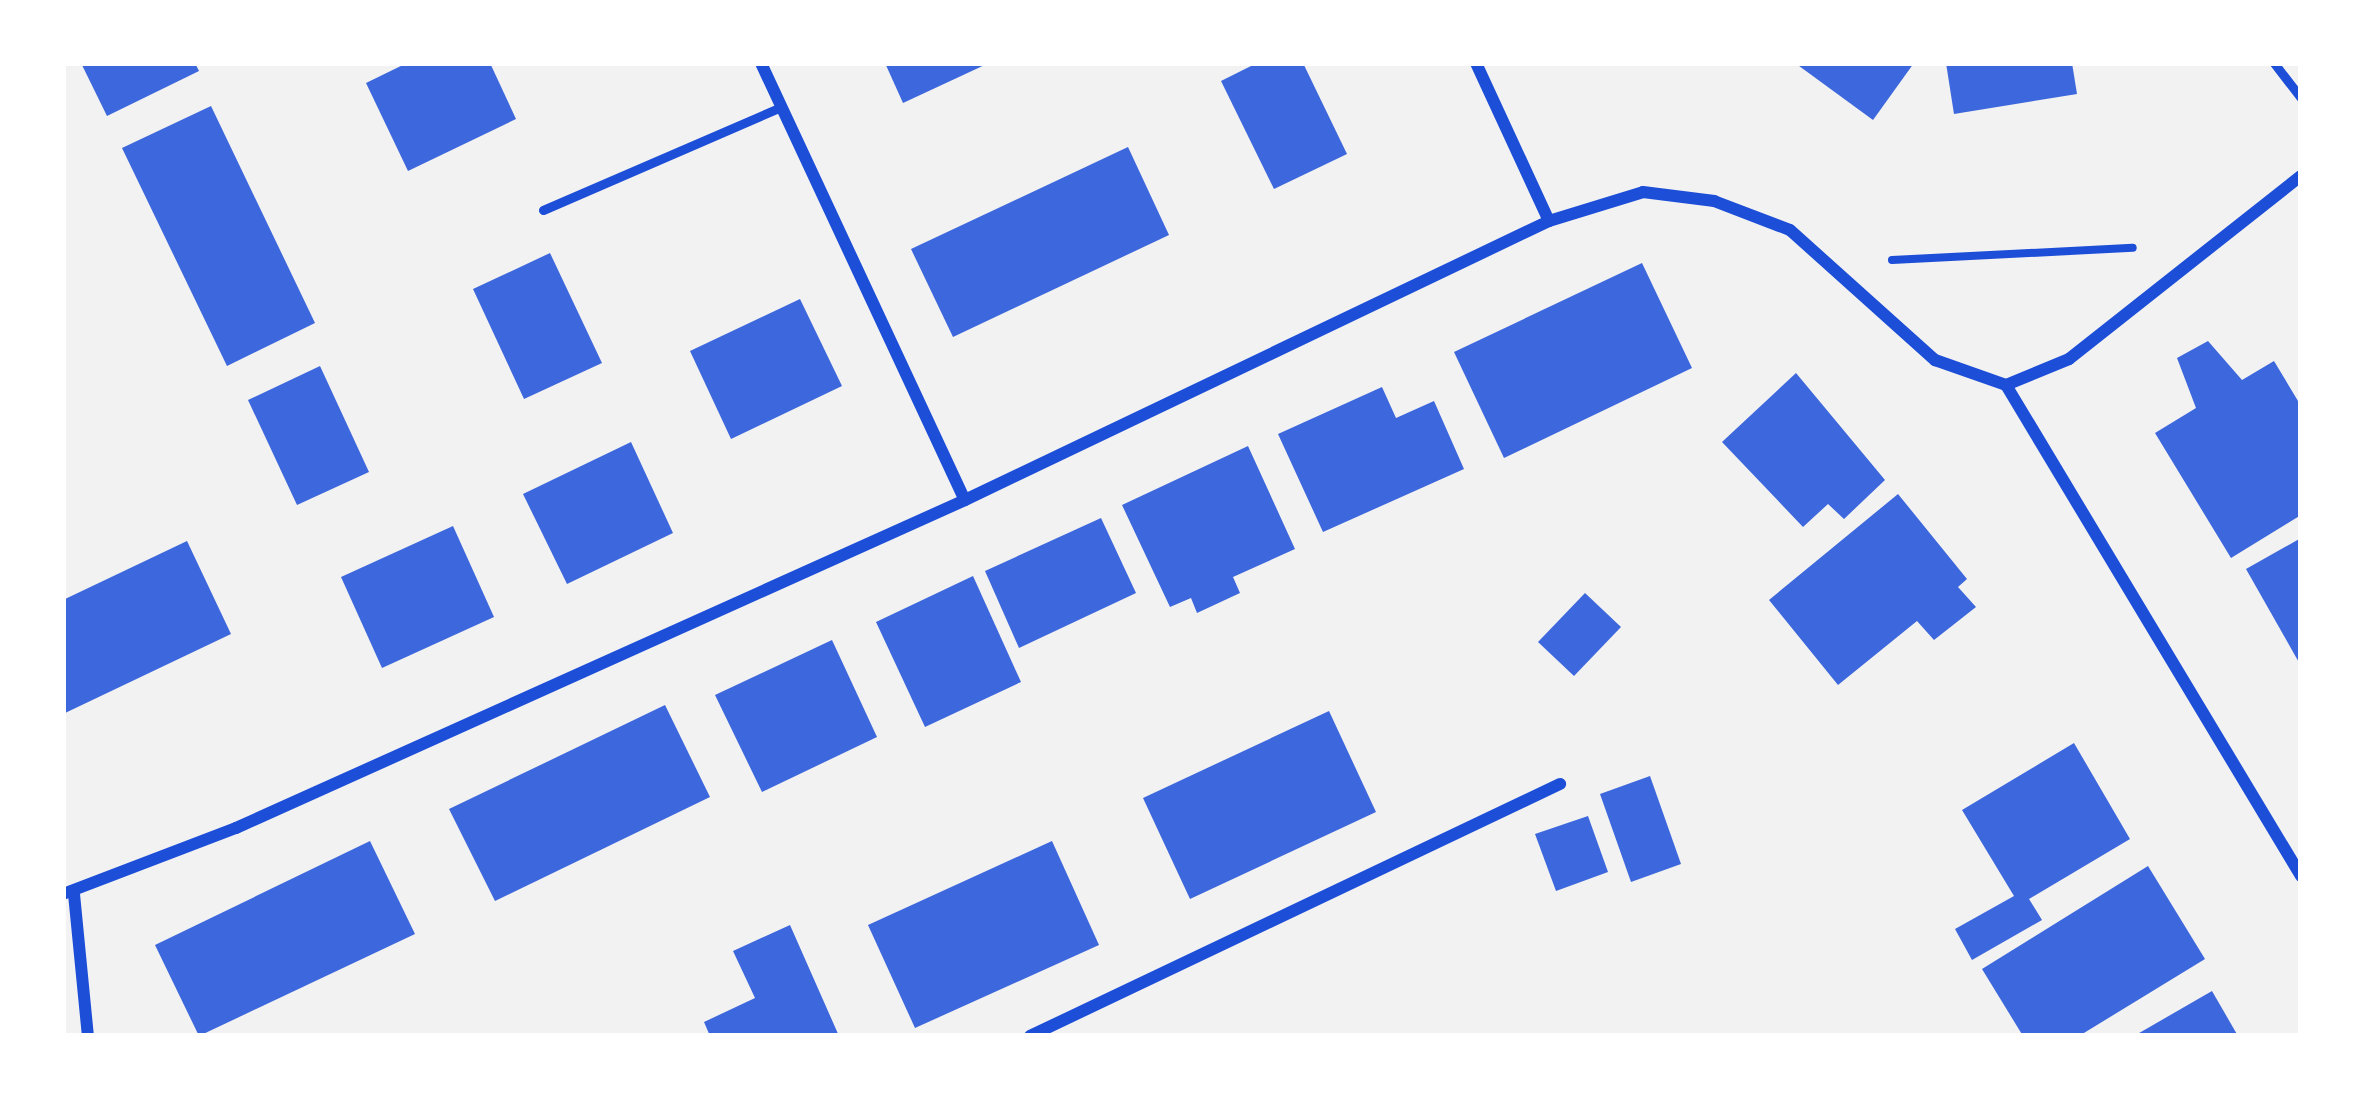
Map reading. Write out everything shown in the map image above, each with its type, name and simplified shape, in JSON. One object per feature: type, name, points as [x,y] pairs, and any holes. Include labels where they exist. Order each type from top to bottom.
[{"type":"street","points":[[761,63],[964,500]]},
{"type":"street","points":[[1476,63],[1550,221]]},
{"type":"street","points":[[2006,385],[2069,359],[2301,176]]},
{"type":"street","points":[[88,1036],[69,894],[964,500],[1550,221],[1643,192],[1714,201],[1790,230],[1935,360],[2006,385],[2301,876]]},
{"type":"street","points":[[1030,1036],[1560,784]]},
{"type":"lane","points":[[2274,63],[2301,98]]},
{"type":"lane","points":[[543,210],[782,107]]},
{"type":"path","points":[[1845,275],[1923,250],[2018,246],[2114,243],[2190,263]]},
{"type":"building","points":[[81,63],[195,63],[199,71],[107,116]]},
{"type":"building","points":[[407,63],[490,63],[516,119],[408,171],[366,83]]},
{"type":"building","points":[[885,63],[989,63],[903,103]]},
{"type":"building","points":[[1257,63],[1303,63],[1347,154],[1274,189],[1221,81]]},
{"type":"building","points":[[1795,63],[1914,63],[1873,120]]},
{"type":"building","points":[[1946,63],[2072,63],[2077,94],[1954,114]]},
{"type":"building","points":[[211,106],[315,323],[227,366],[122,148]]},
{"type":"building","points":[[1128,147],[1169,235],[953,337],[911,249]]},
{"type":"building","points":[[550,253],[602,363],[524,399],[473,289]]},
{"type":"building","points":[[1642,263],[1692,368],[1504,458],[1454,352]]},
{"type":"building","points":[[800,299],[842,386],[731,439],[690,351]]},
{"type":"building","points":[[2208,341],[2242,380],[2274,361],[2301,406],[2301,515],[2231,558],[2155,433],[2196,408],[2177,358]]},
{"type":"building","points":[[320,366],[369,472],[297,505],[248,400]]},
{"type":"building","points":[[1796,373],[1885,480],[1844,519],[1828,504],[1803,527],[1722,442]]},
{"type":"building","points":[[1382,387],[1396,418],[1434,401],[1464,469],[1323,532],[1278,434]]},
{"type":"building","points":[[631,442],[673,533],[567,584],[523,494]]},
{"type":"building","points":[[1248,446],[1295,549],[1233,577],[1240,593],[1197,613],[1191,598],[1170,607],[1122,505]]},
{"type":"building","points":[[1898,494],[1967,579],[1958,587],[1976,607],[1934,640],[1917,621],[1838,685],[1769,600]]},
{"type":"building","points":[[1101,518],[1136,593],[1019,648],[985,571]]},
{"type":"building","points":[[453,526],[494,617],[382,668],[341,577]]},
{"type":"building","points":[[2301,538],[2301,666],[2246,569]]},
{"type":"building","points":[[187,541],[231,634],[63,714],[63,600]]},
{"type":"building","points":[[973,576],[1021,682],[925,727],[876,622]]},
{"type":"building","points":[[1585,593],[1621,627],[1574,676],[1538,642]]},
{"type":"building","points":[[832,640],[877,737],[762,792],[715,695]]},
{"type":"building","points":[[665,705],[710,797],[495,901],[449,809]]},
{"type":"building","points":[[1329,711],[1376,812],[1190,899],[1143,798]]},
{"type":"building","points":[[2074,743],[2130,839],[2029,899],[2042,920],[1972,960],[1955,929],[2014,896],[1962,810]]},
{"type":"building","points":[[1650,776],[1681,864],[1631,882],[1600,794]]},
{"type":"building","points":[[1588,816],[1608,872],[1556,891],[1535,834]]},
{"type":"building","points":[[370,841],[415,934],[199,1036],[155,945]]},
{"type":"building","points":[[1052,841],[1099,945],[915,1028],[868,925]]},
{"type":"building","points":[[2148,866],[2205,959],[2079,1036],[2023,1036],[1982,969]]},
{"type":"building","points":[[790,925],[839,1036],[710,1036],[704,1022],[755,998],[733,951]]},
{"type":"building","points":[[2212,991],[2238,1036],[2134,1036]]}]
